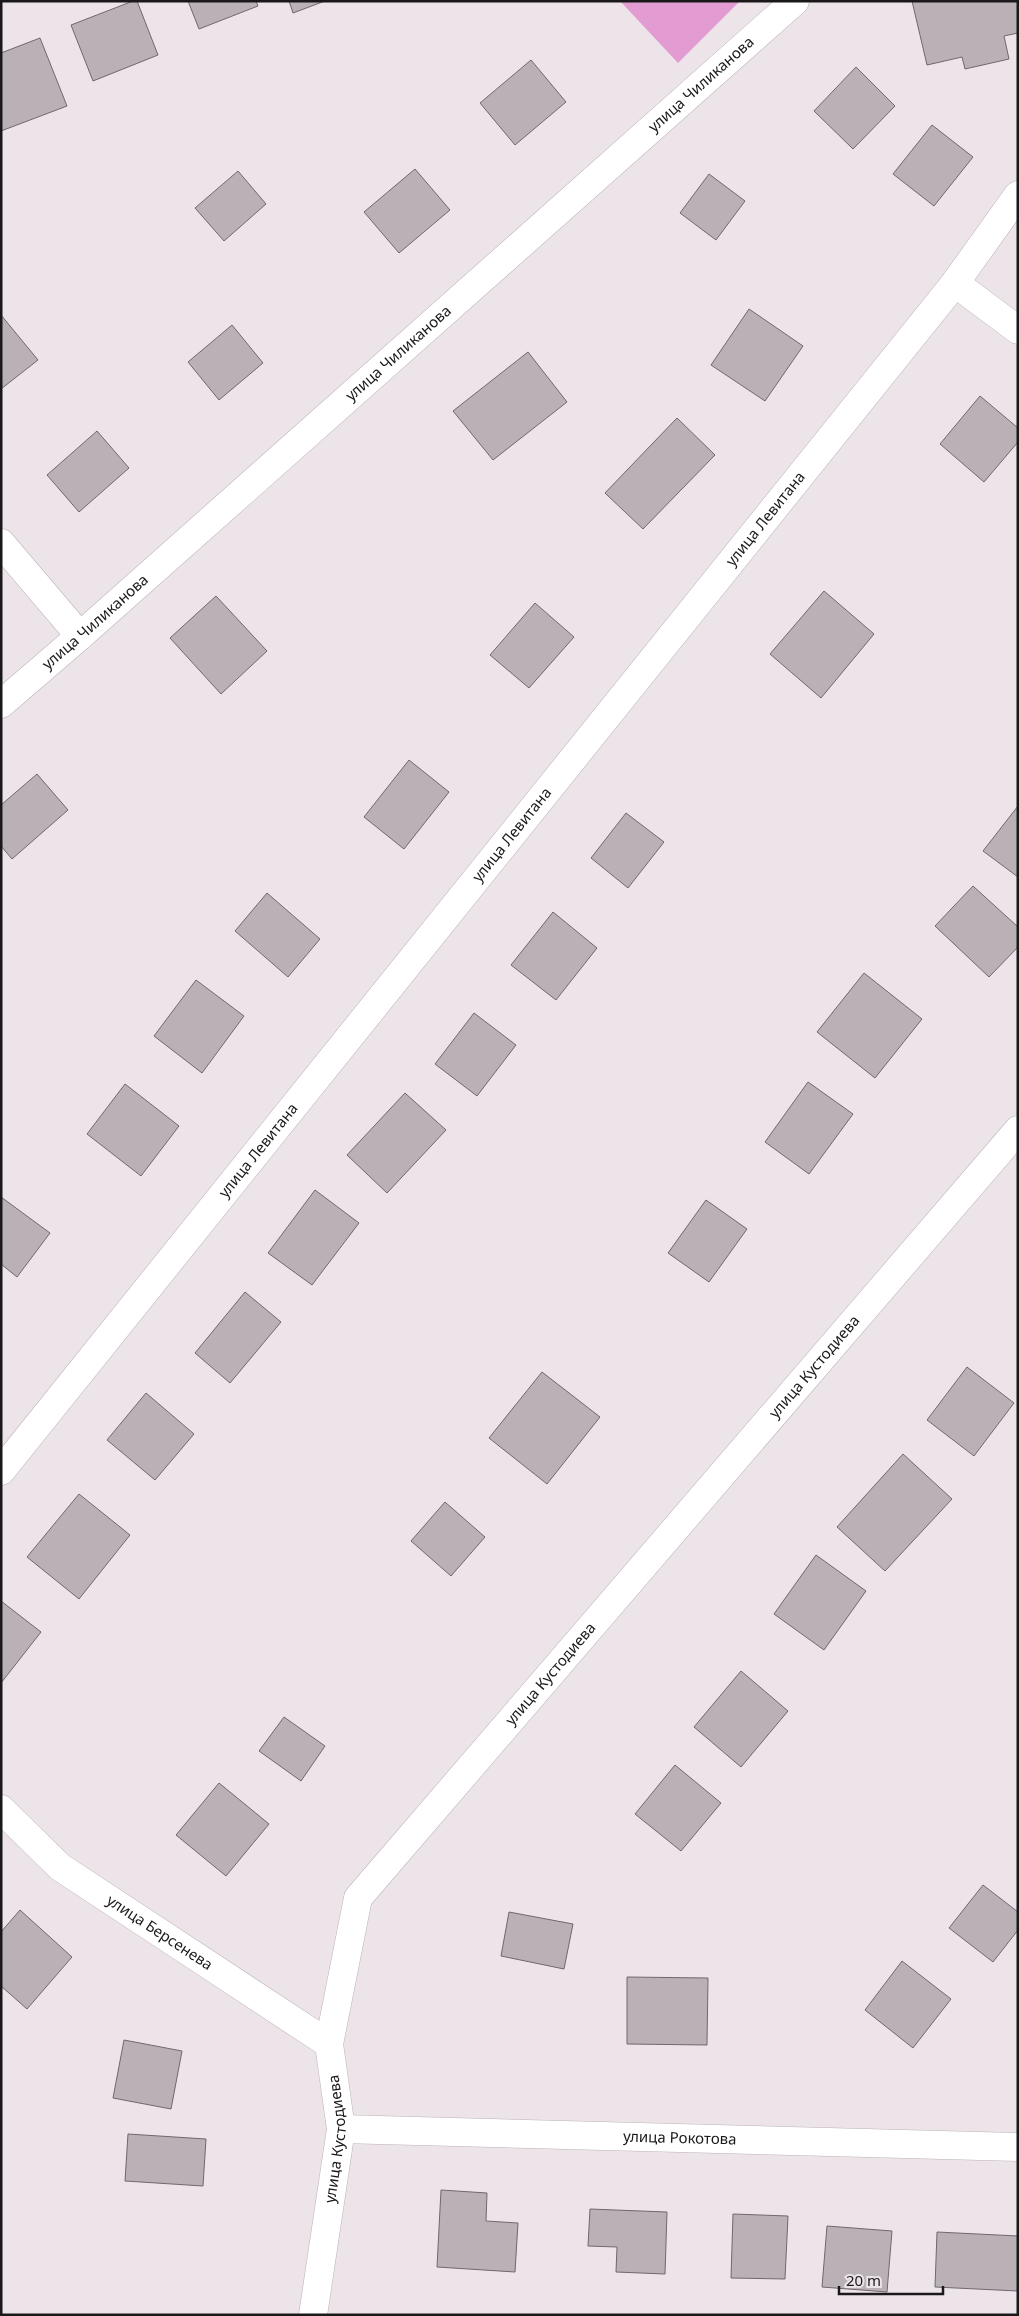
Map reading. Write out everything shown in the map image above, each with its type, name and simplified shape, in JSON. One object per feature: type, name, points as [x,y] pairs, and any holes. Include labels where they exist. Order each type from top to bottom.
[{"type":"street","name":"улица Чиликанова","points":[[1,704],[795,1]]},
{"type":"street","name":"улица Левитана","points":[[1,1471],[955,283],[1018,195]]},
{"type":"street","points":[[955,283],[1018,330]]},
{"type":"street","points":[[1,543],[80,636]]},
{"type":"street","name":"улица Кустодиева","points":[[313,2315],[341,2128],[329,2044],[358,1898],[1018,1130]]},
{"type":"street","name":"улица Берсенева","points":[[1,1809],[60,1867],[329,2044]]},
{"type":"street","name":"улица Рокотова","points":[[341,2128],[1018,2147]]},
{"type":"shaded area","points":[[620,1],[740,1],[678,63]]},
{"type":"building","points":[[137,1],[158,55],[93,81],[71,25]]},
{"type":"building","points":[[188,1],[256,1],[258,6],[199,29]]},
{"type":"building","points":[[289,1],[325,1],[293,13]]},
{"type":"building","points":[[912,1],[1018,1],[1018,33],[1004,36],[1009,59],[965,69],[962,57],[927,65]]},
{"type":"building","points":[[40,38],[67,106],[1,131],[1,53]]},
{"type":"building","points":[[531,60],[566,102],[515,145],[480,103]]},
{"type":"building","points":[[856,67],[895,106],[853,149],[814,111]]},
{"type":"building","points":[[932,125],[973,157],[934,206],[893,174]]},
{"type":"building","points":[[415,169],[450,210],[399,253],[364,212]]},
{"type":"building","points":[[238,171],[266,204],[224,241],[195,208]]},
{"type":"building","points":[[709,174],[745,201],[716,240],[680,213]]},
{"type":"building","points":[[749,309],[803,346],[765,401],[711,365]]},
{"type":"building","points":[[1,315],[38,360],[1,389]]},
{"type":"building","points":[[232,325],[263,363],[219,400],[188,362]]},
{"type":"building","points":[[528,352],[567,402],[493,460],[453,411]]},
{"type":"building","points":[[980,396],[1018,428],[1018,442],[984,482],[940,444]]},
{"type":"building","points":[[677,418],[715,455],[643,529],[605,493]]},
{"type":"building","points":[[97,431],[129,468],[79,512],[47,475]]},
{"type":"building","points":[[824,591],[874,634],[821,698],[770,654]]},
{"type":"building","points":[[216,596],[267,651],[221,694],[170,638]]},
{"type":"building","points":[[535,603],[574,637],[529,688],[490,655]]},
{"type":"building","points":[[409,760],[449,792],[404,849],[364,817]]},
{"type":"building","points":[[37,774],[68,810],[12,859],[1,846],[1,805]]},
{"type":"building","points":[[1018,806],[1018,877],[983,851]]},
{"type":"building","points":[[626,813],[664,842],[628,888],[591,858]]},
{"type":"building","points":[[973,886],[1018,927],[1018,947],[989,977],[935,926]]},
{"type":"building","points":[[267,893],[320,939],[288,977],[235,931]]},
{"type":"building","points":[[553,912],[597,948],[556,1000],[511,965]]},
{"type":"building","points":[[864,973],[922,1019],[875,1078],[817,1032]]},
{"type":"building","points":[[196,980],[244,1016],[202,1073],[154,1036]]},
{"type":"building","points":[[474,1013],[516,1045],[477,1096],[435,1064]]},
{"type":"building","points":[[808,1082],[853,1114],[809,1174],[765,1142]]},
{"type":"building","points":[[125,1084],[179,1126],[141,1176],[87,1134]]},
{"type":"building","points":[[405,1093],[446,1130],[387,1193],[347,1155]]},
{"type":"building","points":[[315,1190],[359,1223],[312,1285],[268,1253]]},
{"type":"building","points":[[1,1197],[50,1233],[17,1277],[1,1264]]},
{"type":"building","points":[[706,1200],[747,1229],[709,1282],[668,1253]]},
{"type":"building","points":[[245,1292],[281,1322],[230,1383],[195,1353]]},
{"type":"building","points":[[967,1367],[1014,1403],[974,1456],[927,1420]]},
{"type":"building","points":[[542,1372],[600,1417],[547,1484],[489,1438]]},
{"type":"building","points":[[146,1393],[194,1434],[155,1480],[107,1440]]},
{"type":"building","points":[[903,1454],[952,1499],[885,1571],[837,1527]]},
{"type":"building","points":[[79,1494],[130,1535],[79,1599],[27,1557]]},
{"type":"building","points":[[445,1502],[485,1537],[451,1576],[411,1541]]},
{"type":"building","points":[[816,1555],[866,1591],[824,1650],[774,1614]]},
{"type":"building","points":[[1,1601],[41,1632],[1,1683]]},
{"type":"building","points":[[741,1671],[788,1711],[741,1767],[694,1727]]},
{"type":"building","points":[[284,1717],[325,1746],[301,1781],[259,1751]]},
{"type":"building","points":[[675,1765],[721,1803],[681,1851],[635,1814]]},
{"type":"building","points":[[219,1783],[269,1824],[226,1876],[176,1835]]},
{"type":"building","points":[[983,1885],[1018,1912],[1018,1930],[993,1962],[949,1928]]},
{"type":"building","points":[[20,1910],[72,1957],[27,2009],[1,1986],[1,1932]]},
{"type":"building","points":[[509,1912],[573,1924],[564,1969],[501,1956]]},
{"type":"building","points":[[902,1961],[951,1999],[913,2048],[865,2010]]},
{"type":"building","points":[[627,1977],[708,1978],[707,2045],[627,2044]]},
{"type":"building","points":[[124,2040],[182,2051],[171,2109],[113,2098]]},
{"type":"building","points":[[128,2134],[206,2139],[203,2186],[125,2181]]},
{"type":"building","points":[[441,2190],[487,2193],[486,2221],[518,2223],[515,2272],[437,2267]]},
{"type":"building","points":[[590,2209],[667,2212],[665,2274],[616,2272],[617,2247],[588,2246]]},
{"type":"building","points":[[733,2214],[788,2216],[785,2279],[731,2278]]},
{"type":"building","points":[[827,2226],[892,2231],[887,2292],[822,2287]]},
{"type":"building","points":[[937,2232],[1018,2236],[1018,2291],[935,2287]]}]
